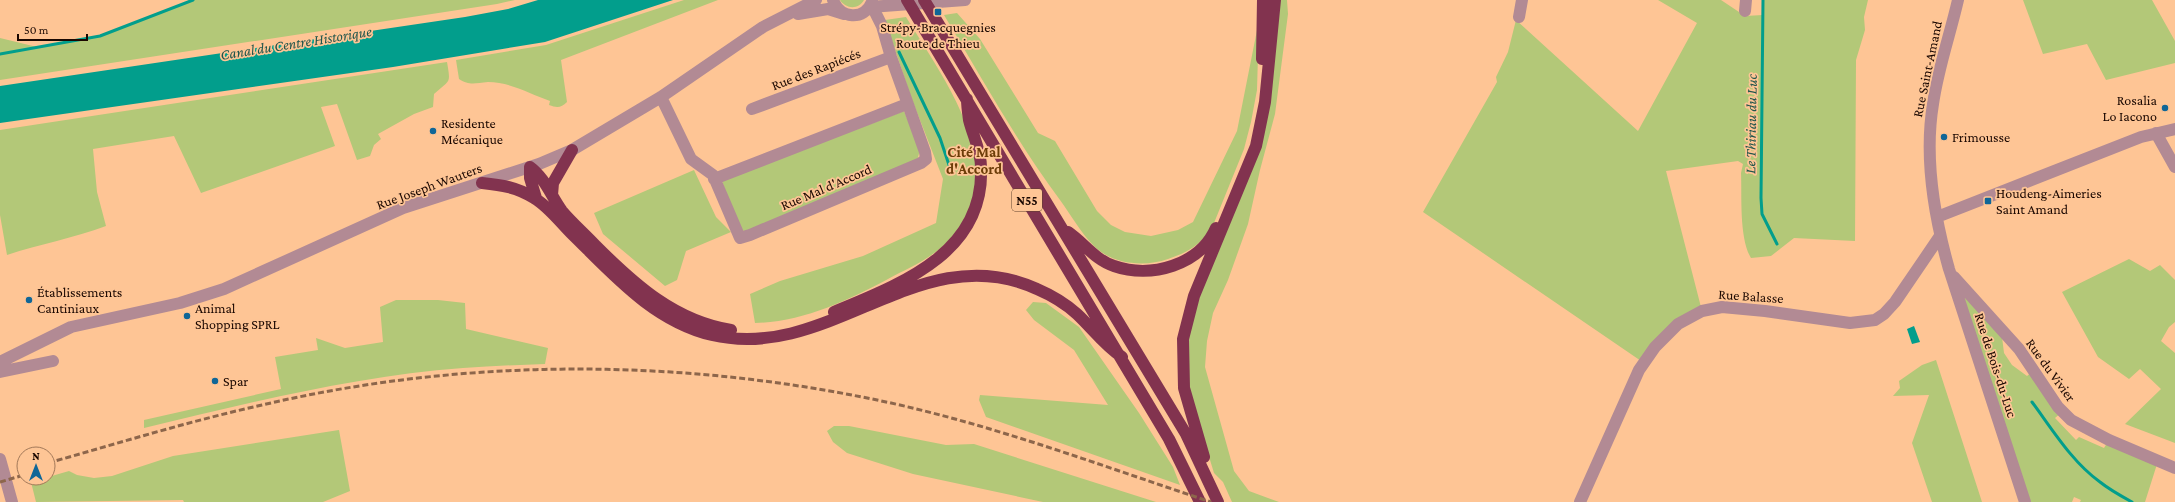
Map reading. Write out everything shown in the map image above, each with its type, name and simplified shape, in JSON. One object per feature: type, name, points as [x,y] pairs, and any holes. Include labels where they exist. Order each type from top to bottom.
[{"type":"highway","name":"N55","points":[[924,0],[1064,229],[1186,434],[1218,502]]},
{"type":"highway","points":[[1064,229],[1083,243],[1090,252],[1101,260],[1128,270],[1141,271],[1171,267],[1186,261],[1199,252],[1212,236],[1241,166],[1254,125],[1261,75],[1263,0]]},
{"type":"highway","points":[[1208,478],[1204,455],[1184,388],[1183,339],[1194,296],[1256,146],[1265,102],[1275,0]]},
{"type":"highway","name":"N55","points":[[902,3],[932,43],[967,99],[1122,358],[1186,472],[1200,502]]},
{"type":"highway","points":[[530,167],[538,173],[563,212],[626,276],[664,304],[686,317],[717,328],[734,330],[773,330],[793,326],[852,304],[919,272],[934,262],[960,239],[977,206],[981,185],[982,166],[977,144],[969,121],[967,99]]},
{"type":"highway","points":[[552,195],[553,184],[572,150]]},
{"type":"highway","points":[[530,167],[530,178],[536,198]]},
{"type":"highway","points":[[482,183],[502,184],[536,198],[638,298],[677,323],[712,335],[751,339],[788,335],[855,312],[910,287],[928,281],[956,276],[986,276],[1036,288],[1056,299],[1076,313],[1105,346],[1122,358]]},
{"type":"street","name":"Rue Joseph Wauters","points":[[0,362],[71,327],[180,303],[217,292],[403,208],[530,167],[572,150],[661,97],[764,27],[816,0]]},
{"type":"street","points":[[833,0],[839,10],[844,14]]},
{"type":"street","points":[[871,5],[965,0]]},
{"type":"street","points":[[1519,17],[1522,0]]},
{"type":"street","name":"Rue Saint-Amand","points":[[1940,236],[1930,156],[1932,106],[1958,0]]},
{"type":"street","points":[[882,26],[883,14],[886,10],[902,3]]},
{"type":"street","name":"Rue Joseph Wauters","points":[[779,19],[817,10],[828,9],[855,16],[871,5]]},
{"type":"street","name":"Rue Mal d'Accord","points":[[661,97],[691,159],[696,164],[710,171],[740,238],[921,163],[926,159],[882,26],[871,13],[871,5]]},
{"type":"street","name":"Rue des Rapiécés","points":[[752,109],[891,57]]},
{"type":"street","points":[[714,179],[907,104]]},
{"type":"street","points":[[1937,216],[2045,173],[2156,133],[2175,129]]},
{"type":"street","points":[[2156,133],[2175,167]]},
{"type":"street","name":"Rue de Bois-du-Luc","points":[[1940,236],[1949,269],[2025,502]]},
{"type":"street","name":"Rue Balasse","points":[[1580,502],[1639,370],[1655,347],[1678,324],[1702,311],[1722,307],[1765,311],[1850,323],[1875,320],[1884,314],[1895,302],[1940,236]]},
{"type":"street","name":"Rue du Vivier","points":[[1949,269],[1958,282],[2018,349],[2058,407],[2071,420],[2109,440],[2175,468]]},
{"type":"street","points":[[0,372],[53,361]]},
{"type":"street","points":[[0,459],[12,502]]},
{"type":"green space","points":[[193,0],[515,0],[0,80],[0,38],[37,47],[100,36]]},
{"type":"green space","points":[[684,0],[718,0],[561,60],[567,102],[561,106],[557,107],[549,105],[550,101],[504,84],[488,82],[470,83],[459,79],[456,60],[546,45]]},
{"type":"green space","points":[[840,0],[864,0],[855,7],[849,7]]},
{"type":"green space","points":[[1279,0],[1287,0],[1288,14],[1275,114],[1260,170],[1248,224],[1228,280],[1213,313],[1207,341],[1205,367],[1234,471],[1249,491],[1279,502],[1232,502],[1223,482],[1214,473],[1188,388],[1188,338],[1195,307],[1255,159]]},
{"type":"green space","points":[[1658,0],[1721,0],[1745,16],[1763,15],[1763,0],[1868,0],[1864,17],[1865,30],[1856,60],[1855,241],[1794,238],[1771,256],[1751,258],[1747,250],[1743,229],[1741,173],[1743,164],[1738,161],[1666,171],[1702,311],[1691,315],[1644,363],[1423,212],[1497,82],[1496,77],[1508,52],[1516,20],[1638,131],[1697,23]]},
{"type":"green space","points":[[2023,0],[2152,0],[2175,41],[2175,63],[2106,80],[2087,44],[2043,54]]},
{"type":"green space","points":[[957,13],[980,39],[1038,133],[1055,141],[1097,211],[1111,225],[1125,232],[1151,236],[1178,230],[1193,222],[1237,131],[1259,20],[1257,90],[1251,122],[1244,149],[1214,223],[1206,236],[1195,246],[1183,253],[1159,262],[1149,263],[1130,263],[1120,261],[1110,257],[1094,246],[1080,230],[1029,155],[944,15]]},
{"type":"green space","points":[[906,17],[939,69],[967,127],[975,157],[975,186],[967,215],[941,248],[919,263],[857,295],[824,309],[790,319],[755,323],[750,294],[780,281],[863,256],[936,223],[943,179],[911,97],[885,20]]},
{"type":"green space","points":[[447,62],[449,78],[448,81],[434,94],[433,107],[414,114],[378,134],[381,139],[374,145],[370,156],[357,160],[337,104],[321,107],[335,146],[201,193],[174,136],[93,149],[97,192],[106,226],[7,255],[0,215],[0,130]]},
{"type":"green space","points":[[904,111],[920,150],[917,161],[746,233],[738,226],[722,181]]},
{"type":"green space","points":[[694,170],[716,217],[731,232],[686,251],[677,280],[665,286],[603,234],[594,213]]},
{"type":"green space","points":[[2129,259],[2150,271],[2160,265],[2175,280],[2175,322],[2169,327],[2161,341],[2175,353],[2175,443],[2125,424],[2161,389],[2140,369],[2129,379],[2098,357],[2062,292]]},
{"type":"green space","points":[[1964,298],[1967,298],[2001,329],[2004,353],[2012,365],[2027,376],[2033,371],[2062,412],[2055,418],[2076,440],[2079,437],[2104,448],[2109,440],[2158,461],[2145,502],[2080,502],[2081,500],[2074,497],[2072,502],[2025,502]]},
{"type":"green space","points":[[396,300],[438,300],[465,303],[466,329],[548,348],[545,364],[463,368],[382,377],[302,392],[144,428],[144,420],[281,389],[275,357],[318,350],[316,338],[345,348],[383,342],[380,307]]},
{"type":"green space","points":[[1033,302],[1046,303],[1079,327],[1139,413],[1173,467],[1180,485],[986,417],[979,400],[980,395],[1108,405],[1074,350],[1034,320],[1026,310]]},
{"type":"green space","points":[[1936,360],[1982,502],[1932,502],[1912,443],[1929,395],[1893,396],[1900,388],[1899,381],[1922,365]]},
{"type":"green space","points":[[834,426],[849,426],[946,445],[974,444],[1156,502],[1043,502],[913,474],[847,453],[833,442],[827,431]]},
{"type":"green space","points":[[339,430],[350,491],[323,502],[184,502],[183,500],[36,502],[32,486],[56,486],[56,475],[69,471],[77,475],[94,478],[112,476],[173,456]]},
{"type":"water","name":"Canal du Centre Historique","points":[[538,0],[673,0],[545,42],[393,67],[0,123],[0,86],[465,17],[508,9]]},
{"type":"water","points":[[1914,326],[1920,342],[1912,344],[1907,329]]},
{"type":"waterway","name":"Le Thiriau du Luc","points":[[0,54],[100,36],[193,0]]},
{"type":"waterway","name":"Le Thiriau du Luc","points":[[1763,0],[1761,198],[1762,214],[1777,244]]},
{"type":"waterway","points":[[899,52],[940,138],[951,171]]},
{"type":"waterway","name":"Le Thiriau du Luc","points":[[2032,402],[2063,445],[2080,465],[2104,485],[2132,502]]},
{"type":"railway","points":[[56,461],[208,418],[336,390],[411,379],[486,372],[562,369],[637,370],[713,375],[788,384],[862,397],[906,407],[994,430],[1211,502]]},
{"type":"railway","points":[[0,482],[16,477]]},
{"type":"place","name":"Strépy-Bracquegnies Route de Thieu","points":[[938,12]]},
{"type":"place","name":"Rosalia Lo Iacono","points":[[2165,108]]},
{"type":"place","name":"Residente Mécanique","points":[[433,131]]},
{"type":"place","name":"Frimousse","points":[[1944,137]]},
{"type":"place","name":"Houdeng-Aimeries Saint Amand","points":[[1988,201]]},
{"type":"place","name":"Établissements Cantiniaux","points":[[29,300]]},
{"type":"place","name":"Animal Shopping SPRL","points":[[187,316]]},
{"type":"place","name":"Spar","points":[[215,381]]},
{"type":"district","name":"Cité Mal d'Accord","points":[[974,160]]}]
